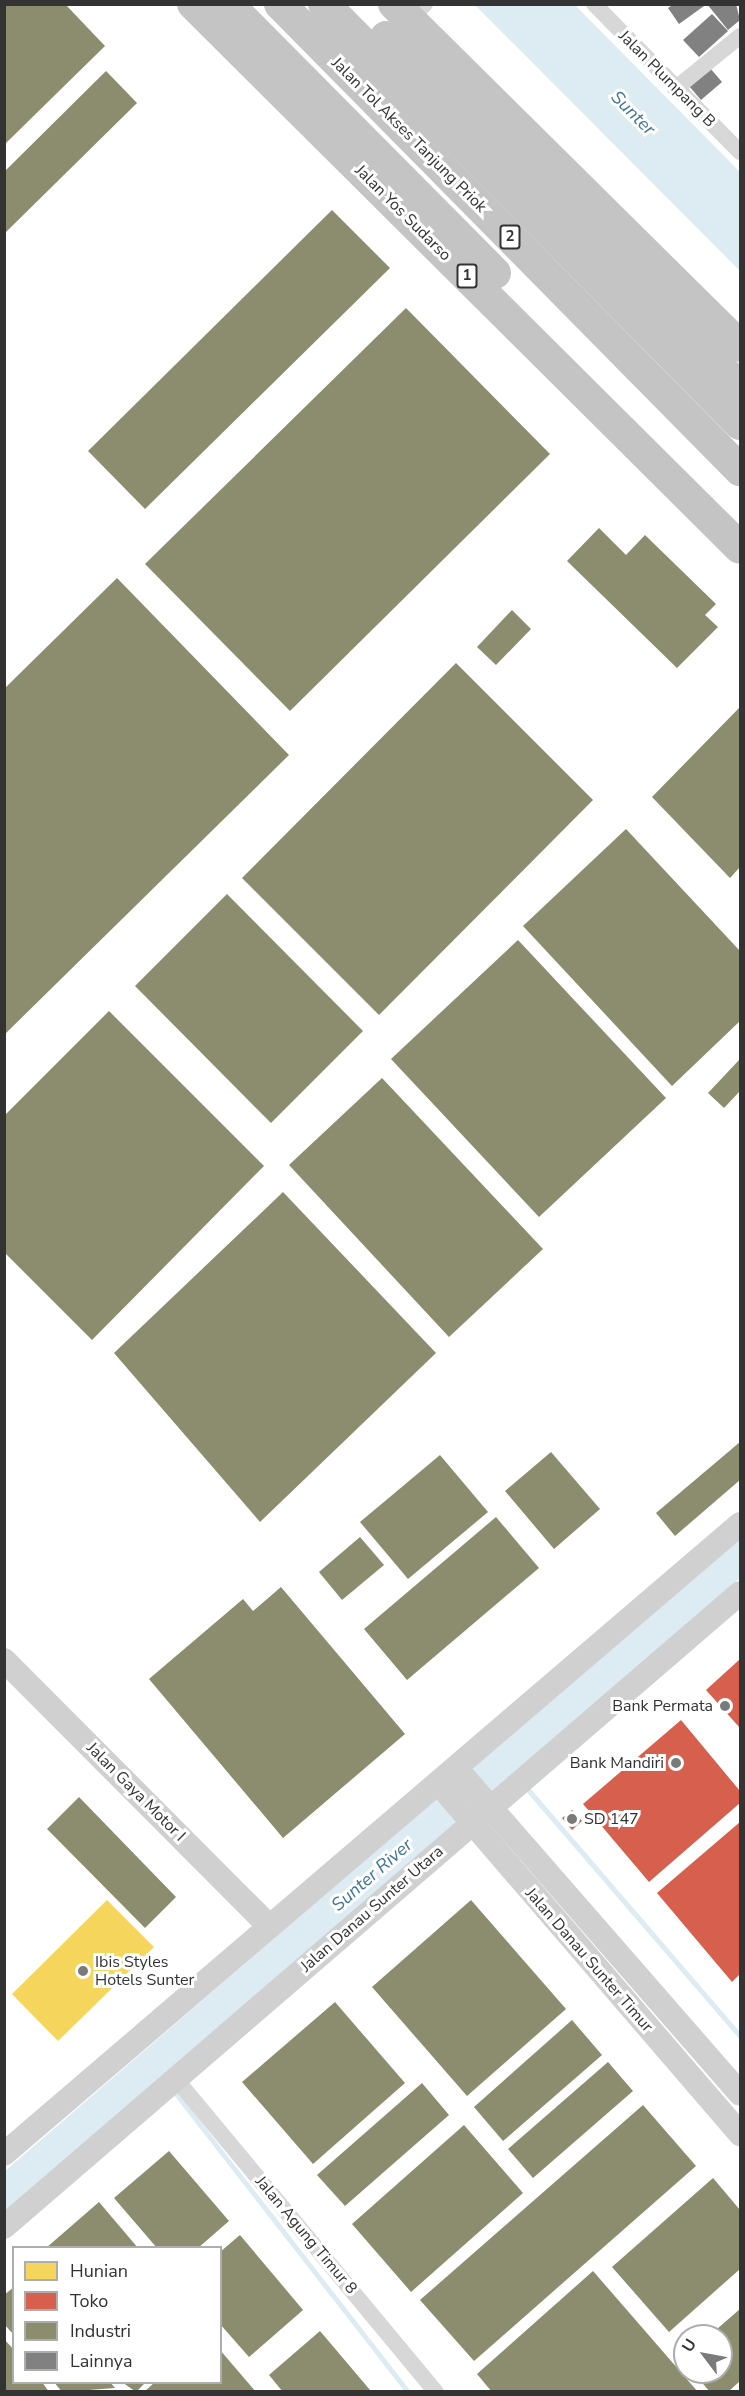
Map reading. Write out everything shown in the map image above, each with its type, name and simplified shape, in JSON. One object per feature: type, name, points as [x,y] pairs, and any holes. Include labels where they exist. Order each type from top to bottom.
[{"type":"highway","name":"Jalan Yos Sudarso","points":[[194,4],[741,548]]},
{"type":"highway","points":[[228,4],[741,517]]},
{"type":"highway","name":"Jalan Tol Akses Tanjung Priok","points":[[280,4],[741,470]]},
{"type":"highway","name":"Jalan Tol Akses Tanjung Priok","points":[[324,4],[741,424]]},
{"type":"highway","points":[[353,4],[741,387]]},
{"type":"highway","points":[[410,10],[741,346]]},
{"type":"main road","points":[[4,2154],[268,1925],[452,1781],[741,1524]]},
{"type":"main road","name":"Jalan Danau Sunter Utara","points":[[4,2227],[170,2084],[486,1802],[522,1781],[741,1593]]},
{"type":"main road","name":"Jalan Gaya Motor I","points":[[4,1660],[268,1925]]},
{"type":"main road","name":"Jalan Danau Sunter Timur","points":[[452,1781],[486,1802],[741,2094]]},
{"type":"main road","name":"Jalan Danau Sunter Timur","points":[[452,1781],[468,1819],[741,2134]]},
{"type":"street","name":"Jalan Plumpang B","points":[[594,4],[675,89],[741,152]]},
{"type":"street","points":[[675,89],[741,36]]},
{"type":"street","name":"Jalan Agung Timur 8","points":[[170,2084],[436,2391]]},
{"type":"water","name":"Sunter","points":[[475,5],[575,5],[740,172],[740,271]]},
{"type":"building: Hunian","name":"Ibis Styles Hotels Sunter","points":[[107,1900],[154,1947],[58,2041],[12,1994]]},
{"type":"building: Toko","points":[[739,1660],[740,1662],[740,1728],[706,1690]]},
{"type":"building: Toko","points":[[681,1720],[740,1791],[740,1803],[649,1882],[583,1804]]},
{"type":"building: Toko","name":"SD 147","points":[[572,1810],[582,1821],[572,1830],[562,1818]]},
{"type":"building: Toko","points":[[740,1822],[740,1974],[732,1982],[657,1893]]},
{"type":"building: Industri","points":[[4,4],[65,4],[105,46],[4,145]]},
{"type":"building: Industri","points":[[106,71],[137,103],[4,234],[4,172]]},
{"type":"building: Industri","points":[[332,210],[390,268],[145,509],[88,451]]},
{"type":"building: Industri","points":[[406,308],[550,454],[290,711],[145,564]]},
{"type":"building: Industri","points":[[599,528],[626,555],[645,535],[716,604],[705,615],[718,627],[677,668],[567,561]]},
{"type":"building: Industri","points":[[117,578],[289,755],[4,1035],[4,689]]},
{"type":"building: Industri","points":[[512,610],[531,629],[496,665],[477,647]]},
{"type":"building: Industri","points":[[456,663],[593,800],[379,1015],[242,878]]},
{"type":"building: Industri","points":[[740,707],[740,867],[730,878],[652,797]]},
{"type":"building: Industri","points":[[626,829],[740,951],[740,1021],[672,1086],[523,926]]},
{"type":"building: Industri","points":[[227,894],[363,1031],[271,1123],[135,986]]},
{"type":"building: Industri","points":[[518,940],[666,1098],[539,1217],[391,1059]]},
{"type":"building: Industri","points":[[109,1011],[264,1166],[92,1340],[4,1252],[4,1116]]},
{"type":"building: Industri","points":[[740,1059],[740,1091],[724,1108],[708,1093]]},
{"type":"building: Industri","points":[[382,1078],[543,1249],[449,1337],[289,1165]]},
{"type":"building: Industri","points":[[283,1192],[436,1353],[260,1522],[114,1353]]},
{"type":"building: Industri","points":[[740,1442],[740,1480],[675,1536],[656,1513]]},
{"type":"building: Industri","points":[[551,1452],[600,1509],[554,1549],[505,1491]]},
{"type":"building: Industri","points":[[440,1455],[488,1512],[408,1579],[360,1522]]},
{"type":"building: Industri","points":[[496,1517],[539,1568],[407,1680],[364,1629]]},
{"type":"building: Industri","points":[[360,1537],[384,1565],[342,1600],[319,1572]]},
{"type":"building: Industri","points":[[281,1587],[405,1734],[283,1838],[149,1679],[243,1599],[253,1611]]},
{"type":"building: Industri","points":[[79,1797],[176,1897],[145,1928],[47,1829]]},
{"type":"building: Industri","points":[[471,1900],[566,2009],[467,2096],[372,1987]]},
{"type":"building: Industri","points":[[335,2002],[405,2083],[313,2164],[242,2082]]},
{"type":"building: Industri","points":[[572,2020],[602,2055],[503,2141],[474,2107]]},
{"type":"building: Industri","points":[[608,2062],[633,2091],[533,2178],[508,2149]]},
{"type":"building: Industri","points":[[422,2083],[449,2115],[345,2206],[317,2175]]},
{"type":"building: Industri","points":[[643,2105],[696,2166],[474,2361],[420,2300]]},
{"type":"building: Industri","points":[[464,2125],[523,2193],[411,2292],[352,2224]]},
{"type":"building: Industri","points":[[169,2151],[229,2221],[200,2246],[155,2246],[114,2198]]},
{"type":"building: Industri","points":[[713,2178],[740,2210],[740,2269],[678,2324],[673,2324],[673,2328],[669,2332],[612,2267]]},
{"type":"building: Industri","points":[[99,2202],[136,2246],[48,2246]]},
{"type":"building: Industri","points":[[240,2235],[303,2310],[249,2357],[222,2326],[222,2250]]},
{"type":"building: Industri","points":[[593,2271],[673,2363],[673,2384],[691,2384],[698,2392],[492,2392],[477,2374]]},
{"type":"building: Industri","points":[[12,2289],[12,2333],[4,2324],[4,2295]]},
{"type":"building: Industri","points":[[740,2309],[740,2381],[728,2392],[710,2392],[703,2384],[733,2384],[733,2324],[723,2324]]},
{"type":"building: Industri","points":[[320,2331],[370,2390],[368,2392],[283,2392],[269,2375]]},
{"type":"building: Industri","points":[[4,2339],[12,2348],[12,2384],[43,2384],[49,2392],[4,2392]]},
{"type":"building: Industri","points":[[222,2352],[256,2392],[144,2392],[153,2384],[222,2384]]},
{"type":"building: Industri","points":[[56,2384],[112,2384],[115,2388],[62,2392]]},
{"type":"building: Industri","points":[[125,2384],[144,2384],[136,2392]]},
{"type":"building: Lainnya","points":[[674,4],[703,4],[704,6],[679,24],[668,8]]},
{"type":"building: Lainnya","points":[[707,4],[736,4],[740,20],[728,30]]},
{"type":"building: Lainnya","points":[[712,14],[728,31],[699,57],[683,40]]},
{"type":"building: Lainnya","points":[[710,68],[722,82],[701,100],[689,86]]},
{"type":"waterway","name":"Sunter River","points":[[4,2193],[740,1557]]},
{"type":"waterway","points":[[503,1760],[516,1776]]},
{"type":"waterway","points":[[524,1785],[740,2036]]},
{"type":"waterway","points":[[152,2063],[165,2080]]},
{"type":"waterway","points":[[173,2090],[408,2392]]},
{"type":"place","name":"Bank Permata","points":[[725,1706]]},
{"type":"place","name":"Bank Mandiri","points":[[676,1763]]},
{"type":"place","name":"SD 147","points":[[572,1819]]},
{"type":"place","name":"Ibis Styles Hotels Sunter","points":[[83,1971]]}]
